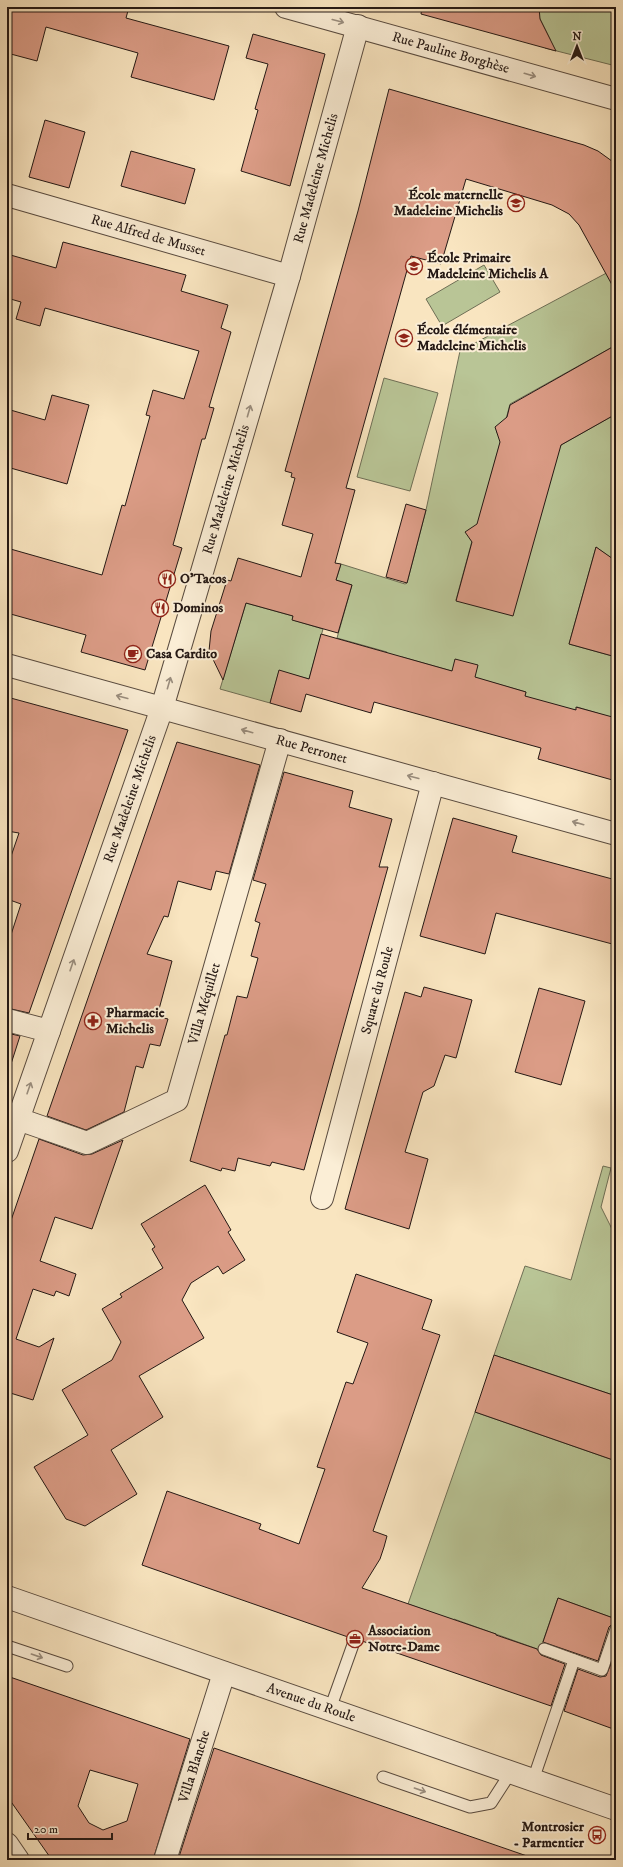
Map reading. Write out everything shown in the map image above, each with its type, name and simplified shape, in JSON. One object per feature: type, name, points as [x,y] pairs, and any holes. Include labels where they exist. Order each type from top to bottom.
[{"type":"street","name":"Rue Pauline Borghèse","points":[[286,7],[616,98]]},
{"type":"street","name":"Rue Madeleine Michelis","points":[[7,1151],[162,708],[289,276],[358,26]]},
{"type":"street","name":"Rue Alfred de Musset","points":[[7,195],[289,276]]},
{"type":"street","name":"Rue Perronet","points":[[7,665],[616,834]]},
{"type":"street","name":"Villa Méquillet","points":[[18,1119],[87,1143],[177,1100],[280,740]]},
{"type":"street","name":"Square du Roule","points":[[322,1198],[433,783]]},
{"type":"street","points":[[7,1020],[49,1031]]},
{"type":"street","name":"Avenue du Roule","points":[[7,1597],[616,1809]]},
{"type":"street","name":"Villa Blanche","points":[[165,1860],[224,1673]]},
{"type":"street","points":[[7,1844],[18,1860]]},
{"type":"lane","points":[[544,1650],[602,1670],[616,1629]]},
{"type":"lane","points":[[330,1709],[355,1639]]},
{"type":"lane","points":[[7,1646],[67,1666]]},
{"type":"lane","points":[[533,1780],[574,1660]]},
{"type":"lane","points":[[383,1777],[470,1807],[491,1803],[511,1772]]},
{"type":"green space","points":[[536,7],[616,7],[616,66],[545,48],[550,39]]},
{"type":"green space","points":[[484,265],[500,292],[442,326],[426,299]]},
{"type":"green space","points":[[614,269],[616,274],[616,345],[510,404],[505,423],[496,428],[497,433],[502,436],[477,527],[468,534],[472,541],[456,600],[561,445],[616,414],[616,554],[611,558],[596,547],[569,644],[616,657],[616,721],[577,707],[576,710],[522,707],[526,692],[402,657],[383,668],[387,652],[337,638],[352,585],[336,580],[341,564],[405,584],[407,583],[426,510],[460,351]]},
{"type":"green space","points":[[384,378],[438,393],[410,491],[357,477]]},
{"type":"green space","points":[[246,603],[293,616],[293,620],[323,629],[309,679],[279,671],[270,703],[220,689]]},
{"type":"green space","points":[[603,1166],[611,1168],[601,1207],[616,1237],[616,1396],[494,1355],[525,1266],[571,1280]]},
{"type":"green space","points":[[475,1412],[616,1461],[616,1608],[613,1618],[558,1598],[540,1650],[408,1604]]},
{"type":"building","points":[[7,7],[129,7],[126,18],[229,46],[214,100],[131,77],[138,53],[46,27],[37,61],[7,53]]},
{"type":"building","points":[[422,7],[539,7],[540,19],[556,51],[421,14]]},
{"type":"building","points":[[253,34],[325,54],[290,186],[241,171],[258,110],[255,109],[268,64],[246,58]]},
{"type":"building","points":[[389,89],[584,145],[598,151],[616,164],[616,292],[579,225],[569,214],[552,205],[466,179],[441,264],[411,256],[346,488],[355,490],[335,563],[341,564],[336,580],[352,585],[338,633],[292,620],[293,616],[246,603],[223,680],[209,651],[211,631],[227,580],[231,581],[238,558],[301,577],[313,534],[282,525],[295,478],[291,477],[292,473],[285,471],[358,211]]},
{"type":"building","points":[[45,120],[85,132],[69,188],[29,177]]},
{"type":"building","points":[[131,151],[195,169],[185,204],[121,186]]},
{"type":"building","points":[[63,242],[186,275],[181,291],[228,305],[221,328],[231,332],[209,407],[214,408],[205,439],[202,439],[173,545],[182,548],[145,670],[81,652],[86,635],[7,613],[7,548],[102,575],[122,505],[125,506],[150,416],[146,415],[153,390],[184,399],[199,351],[45,308],[40,326],[16,319],[21,302],[7,298],[7,254],[56,268]]},
{"type":"building","points":[[616,345],[616,414],[561,445],[513,616],[456,601],[472,542],[465,532],[477,524],[500,442],[495,427],[507,417],[510,405]]},
{"type":"building","points":[[52,395],[89,405],[67,484],[7,467],[7,409],[45,420]]},
{"type":"building","points":[[406,504],[426,510],[407,583],[386,577]]},
{"type":"building","points":[[596,547],[616,561],[616,657],[569,644]]},
{"type":"building","points":[[321,634],[452,671],[455,659],[478,665],[475,677],[526,692],[525,696],[576,710],[576,707],[616,718],[616,781],[538,759],[541,748],[374,702],[371,713],[306,694],[301,712],[270,703],[279,670],[309,679]]},
{"type":"building","points":[[7,697],[128,730],[29,1013],[7,1008],[7,947],[21,904],[7,899],[7,868],[19,833],[7,831]]},
{"type":"building","points":[[177,742],[260,765],[229,874],[216,871],[211,890],[178,881],[168,917],[164,916],[147,954],[172,961],[158,1013],[161,1014],[160,1017],[168,1019],[160,1046],[150,1044],[143,1068],[136,1066],[124,1112],[86,1130],[47,1116]]},
{"type":"building","points":[[284,772],[353,791],[349,807],[392,819],[379,867],[388,867],[304,1170],[272,1162],[270,1166],[238,1158],[235,1171],[222,1168],[221,1171],[190,1161],[237,996],[247,998],[258,958],[251,956],[260,923],[255,921],[266,884],[253,880]]},
{"type":"building","points":[[453,818],[517,836],[512,852],[616,880],[616,945],[496,913],[485,954],[420,936]]},
{"type":"building","points":[[424,987],[472,1000],[456,1058],[445,1055],[434,1086],[423,1092],[405,1152],[428,1159],[409,1229],[345,1209],[405,992],[421,997]]},
{"type":"building","points":[[539,988],[585,1001],[561,1085],[515,1072]]},
{"type":"building","points":[[7,1033],[20,1036],[11,1064],[7,1064]]},
{"type":"building","points":[[39,1139],[83,1155],[92,1154],[123,1140],[92,1229],[55,1217],[40,1261],[76,1274],[69,1296],[56,1291],[54,1296],[33,1289],[16,1339],[39,1347],[54,1338],[33,1400],[7,1392],[7,1232]]},
{"type":"building","points":[[205,1185],[231,1230],[228,1232],[245,1260],[223,1274],[218,1266],[191,1283],[182,1300],[204,1338],[139,1376],[163,1417],[111,1450],[137,1494],[85,1526],[66,1519],[34,1467],[88,1435],[62,1390],[112,1360],[121,1342],[102,1309],[122,1297],[120,1294],[163,1268],[152,1249],[155,1247],[141,1224]]},
{"type":"building","points":[[356,1274],[432,1300],[422,1329],[440,1335],[373,1531],[387,1536],[384,1547],[380,1559],[362,1588],[537,1649],[541,1655],[565,1664],[551,1706],[362,1641],[361,1635],[357,1632],[351,1633],[348,1637],[142,1565],[167,1491],[261,1524],[259,1529],[299,1544],[325,1469],[317,1467],[346,1382],[353,1384],[368,1343],[337,1332]]},
{"type":"building","points":[[494,1355],[616,1396],[616,1461],[475,1412]]},
{"type":"building","points":[[558,1598],[616,1619],[616,1622],[609,1627],[598,1661],[543,1642]]},
{"type":"building","points":[[616,1651],[616,1730],[564,1711],[578,1669],[600,1677],[606,1676]]},
{"type":"building","points":[[7,1676],[190,1739],[153,1860],[52,1860],[7,1796]],"holes":[[[90,1770],[138,1784],[127,1821],[103,1830],[89,1823],[78,1806]]]},
{"type":"building","points":[[214,1748],[527,1856],[527,1860],[178,1860]]},
{"type":"place","name":"École maternelle Madeleine Michelis","points":[[516,203]]},
{"type":"place","name":"École Primaire Madeleine Michelis A","points":[[414,266]]},
{"type":"place","name":"École élémentaire Madeleine Michelis","points":[[404,338]]},
{"type":"place","name":"O'Tacos","points":[[167,579]]},
{"type":"place","name":"Dominos","points":[[160,608]]},
{"type":"place","name":"Casa Cardito","points":[[133,654]]},
{"type":"place","name":"Pharmacie Michelis","points":[[93,1021]]},
{"type":"place","name":"Association Notre-Dame","points":[[355,1639]]},
{"type":"place","name":"Montrosier - Parmentier","points":[[597,1835]]}]
